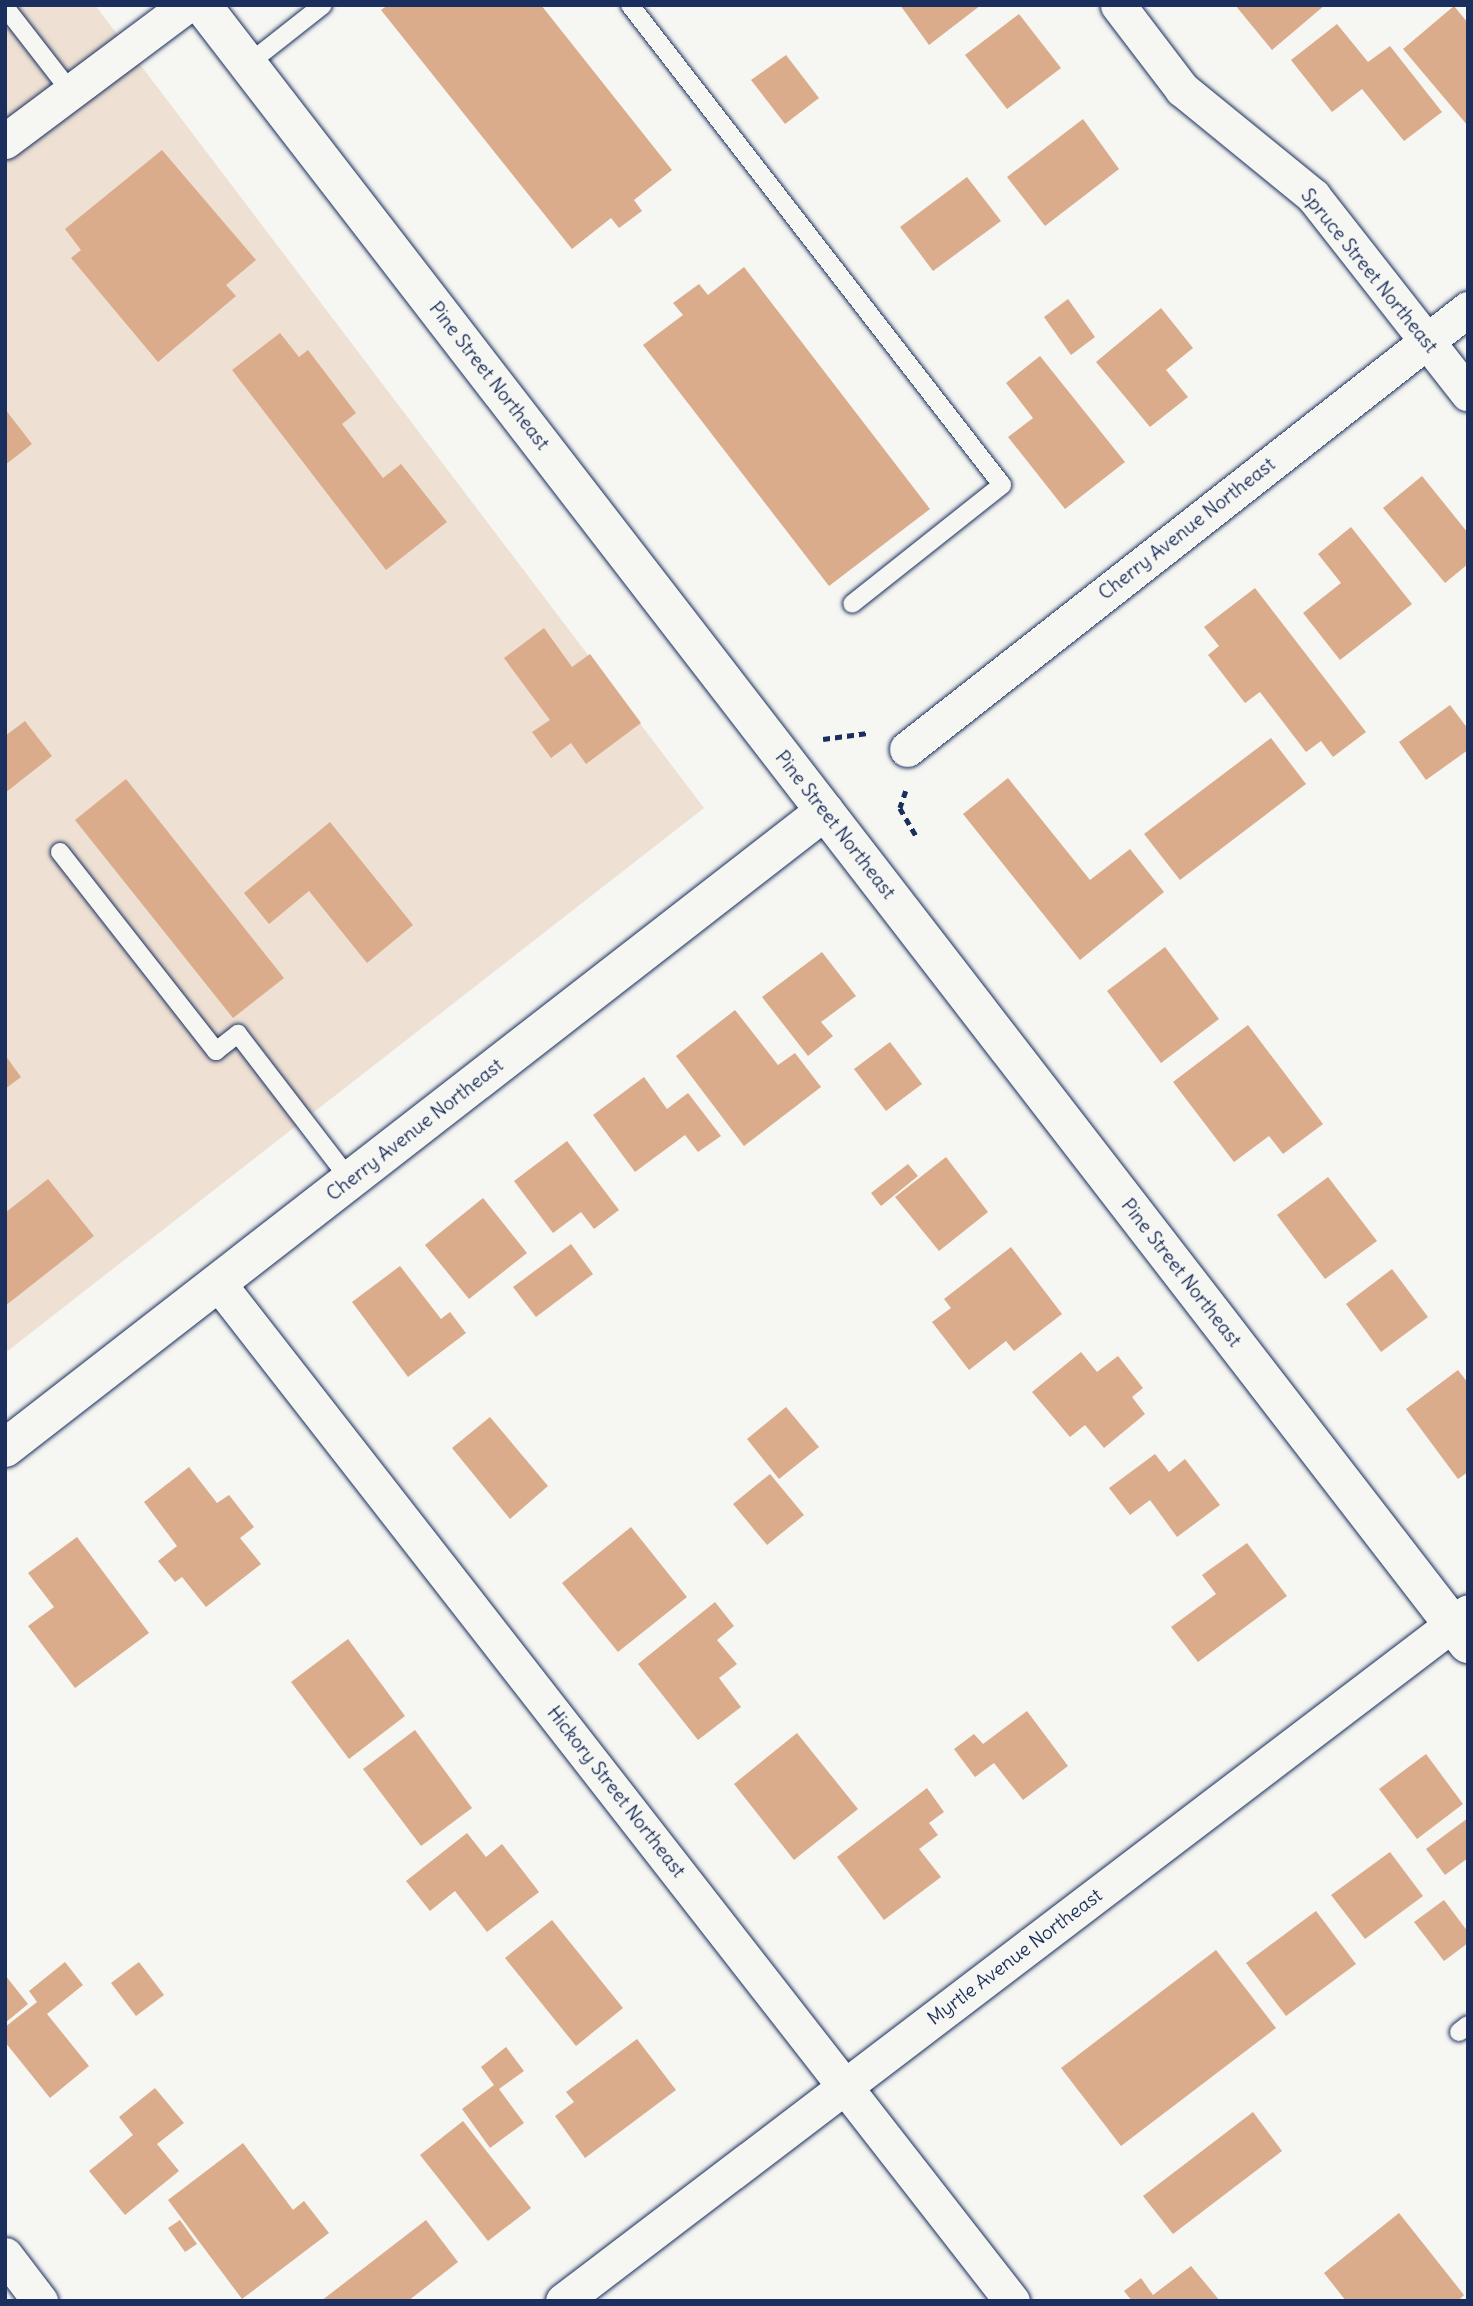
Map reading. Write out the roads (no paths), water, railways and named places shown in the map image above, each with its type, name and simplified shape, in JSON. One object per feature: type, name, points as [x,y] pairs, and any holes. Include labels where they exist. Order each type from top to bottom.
[{"type":"main road","name":"Pine Street Northeast","points":[[202,5],[825,811],[1463,1627]]},
{"type":"main road","name":"Cherry Avenue Northeast","points":[[5,1448],[825,811]]},
{"type":"street","points":[[5,141],[187,5]]},
{"type":"street","name":"Spruce Street Northeast","points":[[1118,5],[1182,89],[1313,196],[1468,394]]},
{"type":"street","name":"Cherry Avenue Northeast","points":[[907,749],[1468,309]]},
{"type":"street","name":"Hickory Street Northeast","points":[[218,1283],[1012,2301]]},
{"type":"street","name":"Myrtle Avenue Northeast","points":[[563,2301],[846,2085],[1463,1627]]},
{"type":"street","points":[[5,2255],[40,2301]]},
{"type":"lane","points":[[248,64],[323,5]]},
{"type":"lane","points":[[630,5],[1002,485],[852,604]]},
{"type":"lane","points":[[5,7],[71,92]]},
{"type":"lane","points":[[60,852],[216,1051],[238,1034],[350,1180]]}]
